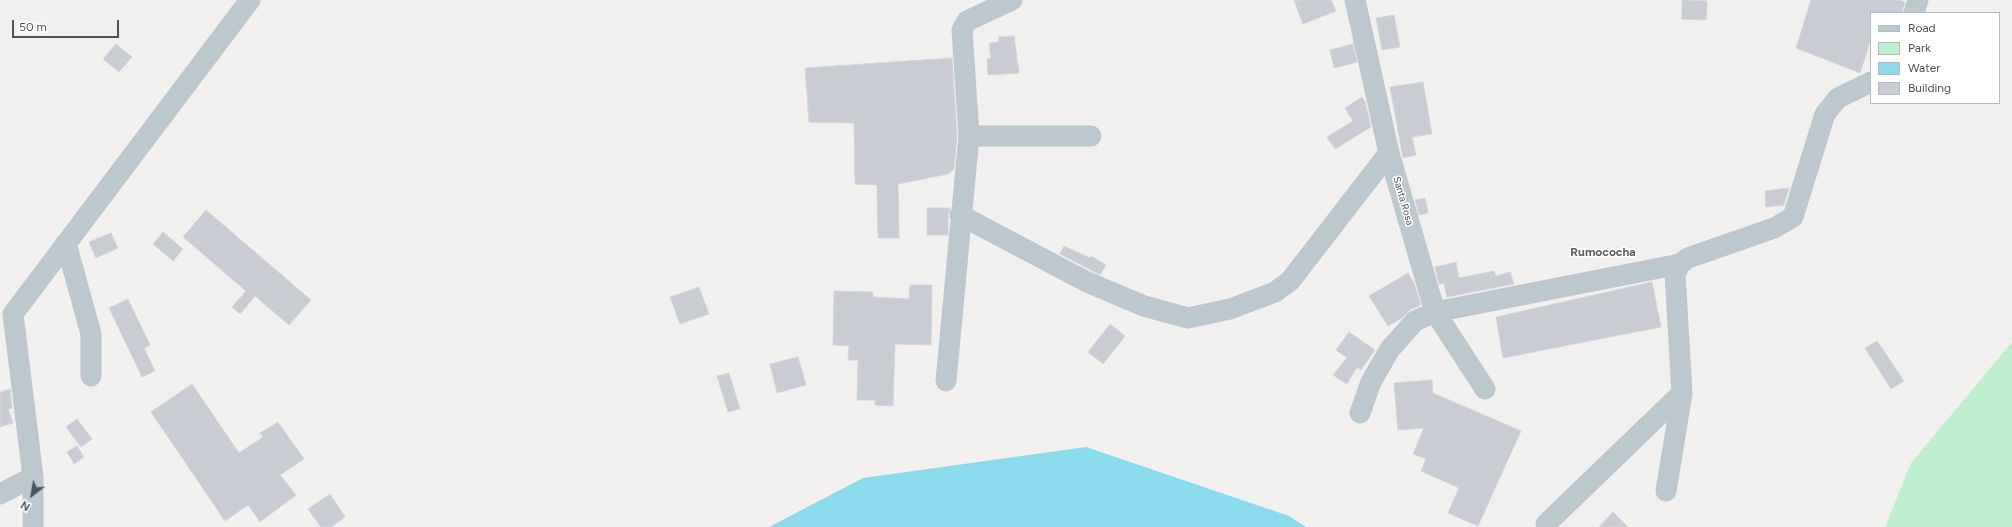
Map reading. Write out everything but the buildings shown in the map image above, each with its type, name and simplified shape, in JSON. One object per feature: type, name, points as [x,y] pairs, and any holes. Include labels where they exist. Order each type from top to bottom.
[{"type":"street","points":[[0,330],[250,0]]},
{"type":"street","points":[[946,381],[960,216],[969,136],[962,30],[967,21],[1012,0]]},
{"type":"street","name":"Santa Rosa","points":[[1355,0],[1390,153],[1435,312],[1485,389]]},
{"type":"street","points":[[1914,12],[1918,0]]},
{"type":"street","points":[[1360,413],[1370,382],[1390,348],[1415,321],[1435,312],[1680,264],[1688,258],[1774,228],[1793,217],[1825,114],[1838,98],[1870,82]]},
{"type":"street","points":[[969,136],[1091,136]]},
{"type":"street","points":[[960,216],[1087,282],[1144,306],[1188,318],[1230,309],[1275,292],[1290,281],[1390,153]]},
{"type":"street","points":[[66,242],[91,334],[91,376]]},
{"type":"street","points":[[1666,491],[1682,394],[1675,274],[1680,264]]},
{"type":"street","points":[[13,314],[33,477],[33,527]]},
{"type":"street","points":[[1546,524],[1682,394]]},
{"type":"street","points":[[0,494],[33,477]]},
{"type":"green space","points":[[2012,342],[2012,527],[1885,527],[1911,463]]},
{"type":"water","points":[[1086,447],[1289,516],[1306,527],[769,527],[863,478]]},
{"type":"district","name":"Rumococha","points":[[1603,252]]}]
